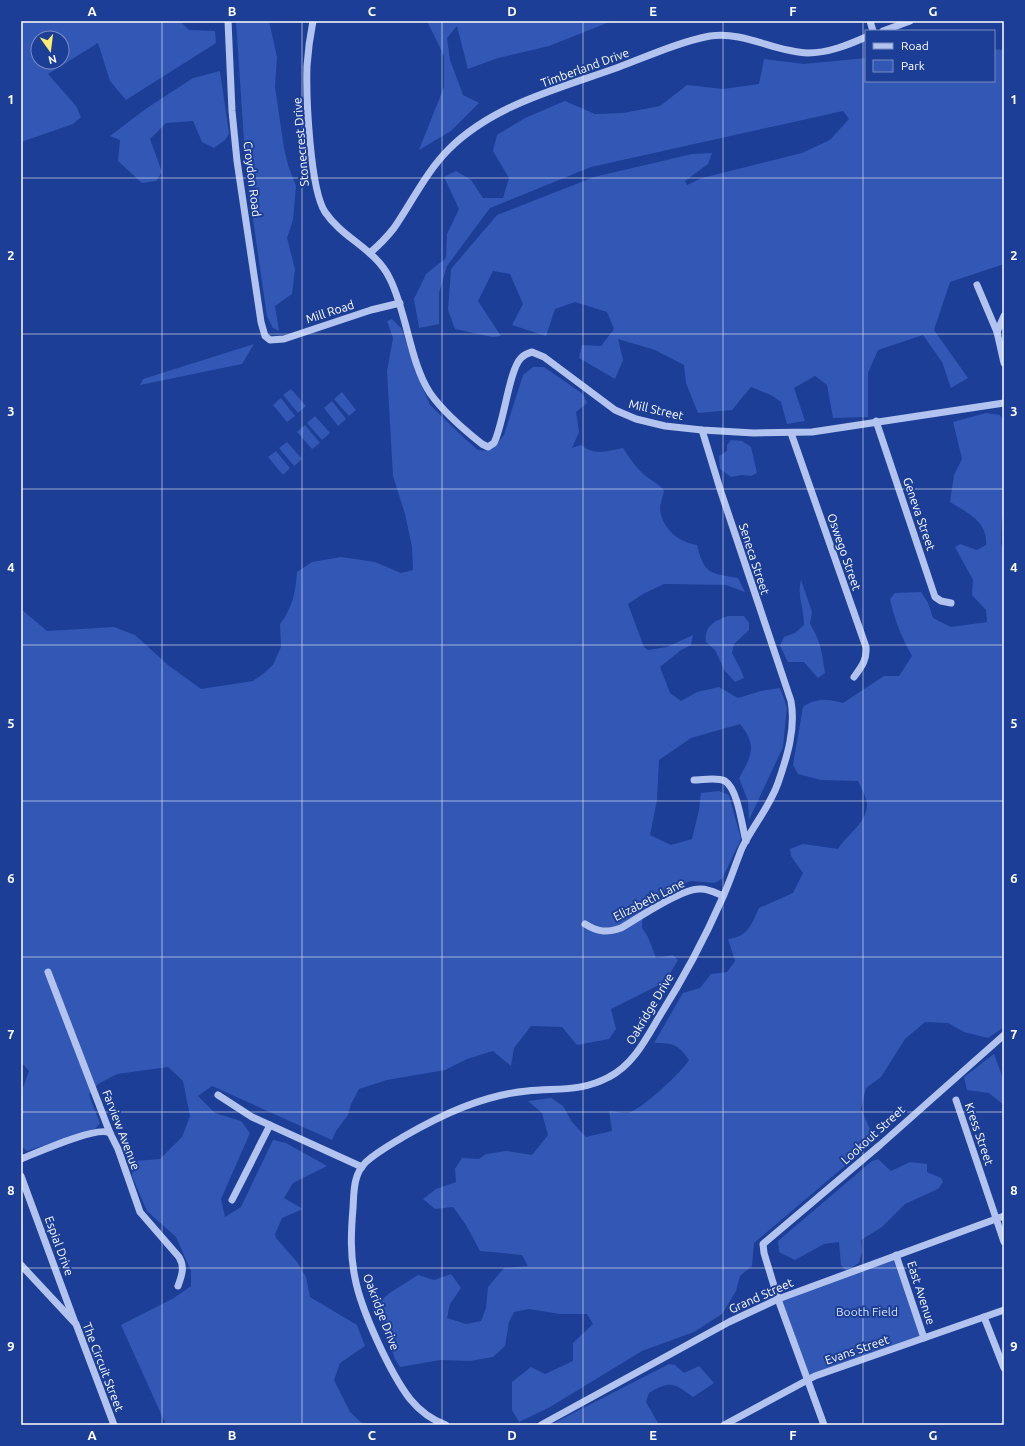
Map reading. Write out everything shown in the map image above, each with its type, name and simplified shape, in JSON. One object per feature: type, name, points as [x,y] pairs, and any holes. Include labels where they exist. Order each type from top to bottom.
[{"type":"street","name":"Croydon Road","points":[[228,21],[229,77],[237,161],[261,322],[267,338]]},
{"type":"street","name":"Stonecrest Drive","points":[[313,21],[309,47],[307,82],[312,153],[317,194],[326,213],[338,227],[371,252],[386,270],[400,303]]},
{"type":"street","points":[[886,30],[910,21]]},
{"type":"street","name":"Timberland Drive","points":[[371,252],[393,229],[417,190],[438,161],[474,127],[508,108],[675,46],[710,36],[722,35],[745,38],[786,50],[808,53],[835,49],[865,37]]},
{"type":"street","points":[[977,286],[997,332],[1004,363]]},
{"type":"street","name":"Mill Road","points":[[267,338],[275,340],[284,339],[371,310],[400,303]]},
{"type":"street","name":"Mill Street","points":[[400,303],[417,363],[430,392],[443,410],[462,428],[488,447],[494,443],[498,436],[515,369],[521,358],[532,352],[544,357],[615,410],[636,419],[658,424],[702,430],[754,433],[791,433],[841,428],[876,421],[1004,403]]},
{"type":"street","points":[[997,332],[1004,316]]},
{"type":"street","name":"Geneva Street","points":[[876,421],[935,597],[941,601],[951,603]]},
{"type":"street","name":"Seneca Street","points":[[702,430],[721,492],[789,694]]},
{"type":"street","name":"Oswego Street","points":[[791,433],[866,647],[867,657],[854,677]]},
{"type":"street","name":"Oakridge Drive","points":[[446,1425],[428,1416],[411,1400],[387,1359],[358,1289],[351,1244],[354,1188],[362,1166],[389,1145],[454,1110],[499,1096],[527,1091],[582,1088],[618,1072],[642,1045],[677,988],[703,941],[746,841],[777,786],[792,733],[793,720],[789,694]]},
{"type":"street","points":[[694,780],[716,779],[725,781],[732,788],[746,841]]},
{"type":"street","name":"Elizabeth Lane","points":[[585,924],[596,931],[611,932],[621,928],[679,895],[699,888],[712,891],[723,896]]},
{"type":"street","name":"Farview Avenue","points":[[48,972],[110,1133],[118,1150],[140,1212],[179,1256],[183,1263],[183,1271],[178,1286]]},
{"type":"street","name":"Lookout Street","points":[[778,1299],[764,1253],[763,1244],[767,1239],[823,1195],[1004,1035]]},
{"type":"street","points":[[218,1094],[252,1117],[362,1166]]},
{"type":"street","name":"Kress Street","points":[[956,1100],[1004,1242]]},
{"type":"street","points":[[232,1200],[270,1125]]},
{"type":"street","points":[[21,1159],[58,1144],[98,1131],[110,1133]]},
{"type":"street","name":"Espial Drive","points":[[21,1176],[76,1324]]},
{"type":"street","name":"Grand Street","points":[[541,1425],[729,1322],[778,1299],[1004,1216]]},
{"type":"street","name":"East Avenue","points":[[896,1255],[924,1338]]},
{"type":"street","name":"The Circuit Street","points":[[21,1265],[76,1324],[114,1425]]},
{"type":"street","points":[[778,1299],[824,1425]]},
{"type":"street","name":"Evans Street","points":[[724,1425],[808,1379],[1004,1310]]},
{"type":"street","points":[[984,1317],[1004,1368]]},
{"type":"green space","points":[[21,21],[180,21],[189,30],[215,31],[216,43],[126,100],[110,81],[98,43],[70,60],[70,30],[30,30],[30,70],[54,70],[48,74],[76,106],[81,117],[73,124],[21,142]]},
{"type":"green space","points":[[236,21],[269,21],[277,57],[275,87],[284,148],[288,165],[296,186],[293,220],[287,238],[295,269],[292,294],[275,306],[279,331],[273,328],[267,316],[246,171]]},
{"type":"green space","points":[[427,21],[612,21],[549,46],[498,58],[468,69],[457,26],[447,38],[450,60],[463,95],[479,103],[451,131],[419,150],[444,87],[444,56]]},
{"type":"green space","points":[[995,49],[1004,50],[1004,264],[950,282],[934,330],[968,378],[951,388],[942,362],[923,335],[878,350],[868,373],[868,417],[833,418],[827,385],[815,376],[794,388],[805,421],[787,424],[781,402],[771,395],[751,387],[732,410],[698,413],[686,383],[684,365],[655,350],[618,339],[623,360],[615,379],[579,358],[582,345],[601,346],[614,329],[607,312],[575,302],[555,309],[546,336],[512,325],[523,304],[510,274],[493,271],[478,301],[501,336],[492,337],[455,329],[448,310],[451,269],[497,215],[594,177],[692,154],[712,153],[708,164],[685,181],[687,185],[702,178],[802,153],[830,140],[849,119],[843,111],[591,167],[490,208],[447,266],[439,293],[439,324],[419,328],[414,299],[426,274],[446,258],[447,234],[459,209],[444,177],[456,171],[471,180],[483,198],[503,198],[509,178],[493,151],[497,135],[525,118],[565,101],[595,114],[623,113],[660,106],[687,85],[723,89],[759,84],[764,59],[804,64],[865,58],[865,82],[995,82]]},
{"type":"green space","points":[[220,71],[229,134],[225,140],[214,148],[202,142],[193,121],[166,123],[150,139],[162,172],[156,181],[142,183],[118,161],[120,140],[110,136],[147,108],[193,78]]},
{"type":"green space","points":[[392,319],[402,329],[415,370],[430,405],[478,450],[488,451],[495,446],[504,435],[523,375],[533,367],[544,367],[583,394],[587,403],[576,412],[579,432],[572,448],[581,445],[591,451],[601,452],[623,448],[640,471],[664,491],[660,510],[668,529],[678,538],[697,545],[703,562],[710,571],[721,575],[738,578],[745,592],[726,585],[664,584],[643,594],[628,604],[644,647],[648,650],[667,647],[693,635],[691,645],[681,650],[660,667],[670,693],[681,701],[697,692],[719,687],[738,698],[761,691],[780,688],[787,707],[783,747],[749,820],[748,801],[739,778],[747,764],[751,751],[751,745],[746,732],[740,724],[691,738],[659,760],[657,800],[650,835],[671,845],[692,839],[699,810],[701,793],[719,791],[729,795],[741,839],[722,879],[714,883],[691,881],[667,890],[643,911],[642,928],[648,937],[656,958],[673,955],[678,960],[665,982],[611,1009],[616,1029],[609,1039],[577,1045],[562,1027],[531,1026],[514,1048],[511,1066],[493,1051],[467,1059],[445,1070],[387,1080],[359,1089],[351,1104],[348,1115],[336,1131],[332,1140],[212,1086],[198,1096],[215,1113],[241,1121],[250,1133],[221,1199],[225,1217],[241,1207],[273,1140],[286,1143],[327,1166],[293,1183],[284,1198],[303,1209],[282,1218],[275,1234],[276,1238],[297,1262],[306,1277],[310,1297],[357,1325],[365,1346],[340,1363],[334,1380],[350,1412],[364,1425],[166,1425],[121,1325],[174,1298],[191,1286],[191,1271],[176,1237],[147,1211],[132,1176],[135,1161],[160,1159],[182,1137],[190,1116],[183,1081],[168,1067],[117,1074],[98,1084],[89,1095],[100,1123],[95,1129],[27,1151],[21,1146],[21,1093],[29,1071],[21,1062],[21,609],[47,631],[114,627],[135,635],[168,665],[201,689],[253,681],[273,665],[281,647],[280,624],[288,612],[293,600],[297,572],[312,562],[341,557],[375,562],[401,573],[413,570],[412,547],[405,514],[393,476],[387,371],[393,338],[387,321]]},
{"type":"green space","points":[[254,344],[242,364],[140,385],[143,379]]},
{"type":"green space","points":[[291,389],[306,406],[298,413],[283,395]]},
{"type":"green space","points":[[342,392],[356,410],[349,416],[334,399]]},
{"type":"green space","points":[[281,398],[295,416],[287,422],[273,405]]},
{"type":"green space","points":[[332,401],[346,419],[338,426],[324,408]]},
{"type":"green space","points":[[986,413],[1000,415],[1004,422],[1004,517],[1002,519],[1001,543],[1004,554],[1004,1027],[988,1038],[964,1032],[948,1023],[925,1022],[905,1039],[881,1077],[866,1088],[861,1109],[873,1136],[866,1148],[754,1243],[752,1266],[740,1276],[736,1291],[722,1314],[694,1332],[642,1351],[550,1407],[519,1422],[512,1410],[512,1382],[531,1367],[545,1374],[573,1361],[573,1343],[593,1324],[587,1314],[560,1314],[529,1309],[514,1312],[509,1322],[505,1346],[493,1357],[470,1361],[440,1360],[400,1367],[395,1359],[378,1312],[377,1305],[388,1294],[418,1275],[434,1280],[451,1274],[461,1288],[450,1304],[447,1318],[466,1324],[481,1321],[486,1308],[488,1287],[504,1268],[528,1266],[522,1255],[480,1251],[466,1225],[453,1207],[435,1209],[423,1199],[436,1189],[456,1182],[455,1169],[462,1158],[479,1159],[486,1154],[506,1151],[532,1155],[548,1135],[542,1113],[528,1101],[551,1098],[563,1106],[572,1122],[586,1137],[612,1131],[609,1111],[628,1113],[642,1105],[661,1090],[689,1060],[682,1051],[671,1044],[654,1043],[683,993],[700,988],[711,974],[727,972],[735,961],[728,939],[740,936],[748,929],[759,908],[793,893],[803,873],[791,856],[790,849],[803,844],[838,849],[860,823],[866,812],[867,802],[858,781],[821,780],[798,774],[793,765],[803,707],[818,700],[843,703],[884,676],[899,676],[912,656],[894,614],[890,599],[895,593],[921,592],[928,603],[933,618],[951,627],[987,622],[986,610],[972,595],[973,580],[955,547],[960,544],[977,550],[986,545],[984,530],[969,514],[950,502],[954,475],[962,459],[953,422]]},
{"type":"green space","points":[[315,416],[330,433],[322,440],[307,423]]},
{"type":"green space","points":[[305,425],[320,443],[312,449],[297,432]]},
{"type":"green space","points":[[731,440],[742,441],[751,447],[757,473],[751,476],[742,475],[731,477],[720,469],[719,456],[727,451],[727,445]]},
{"type":"green space","points":[[287,442],[302,459],[294,466],[279,448]]},
{"type":"green space","points":[[276,451],[290,468],[283,475],[268,457]]},
{"type":"green space","points":[[801,580],[812,612],[810,624],[819,642],[823,659],[825,673],[818,678],[804,662],[788,662],[780,646],[784,637],[795,633],[804,625],[800,597]]},
{"type":"green space","points":[[728,616],[744,616],[749,623],[749,630],[734,644],[732,653],[744,678],[735,682],[725,671],[715,650],[706,642],[708,628],[714,622]]},
{"type":"green space","points":[[994,1054],[1004,1081],[1004,1105],[989,1093],[967,1090],[964,1077]]},
{"type":"green space","points":[[878,1159],[891,1171],[910,1162],[927,1164],[927,1172],[941,1178],[943,1182],[938,1189],[905,1204],[882,1227],[861,1240],[862,1252],[859,1263],[846,1271],[841,1265],[839,1242],[824,1244],[795,1260],[779,1252],[778,1241],[872,1161]]},
{"type":"green space","name":"Booth Field","points":[[895,1258],[921,1337],[809,1376],[782,1299]]},
{"type":"green space","points":[[669,1364],[675,1365],[684,1373],[699,1366],[714,1383],[693,1397],[672,1385],[662,1386],[649,1393],[646,1402],[659,1425],[550,1425]]}]
